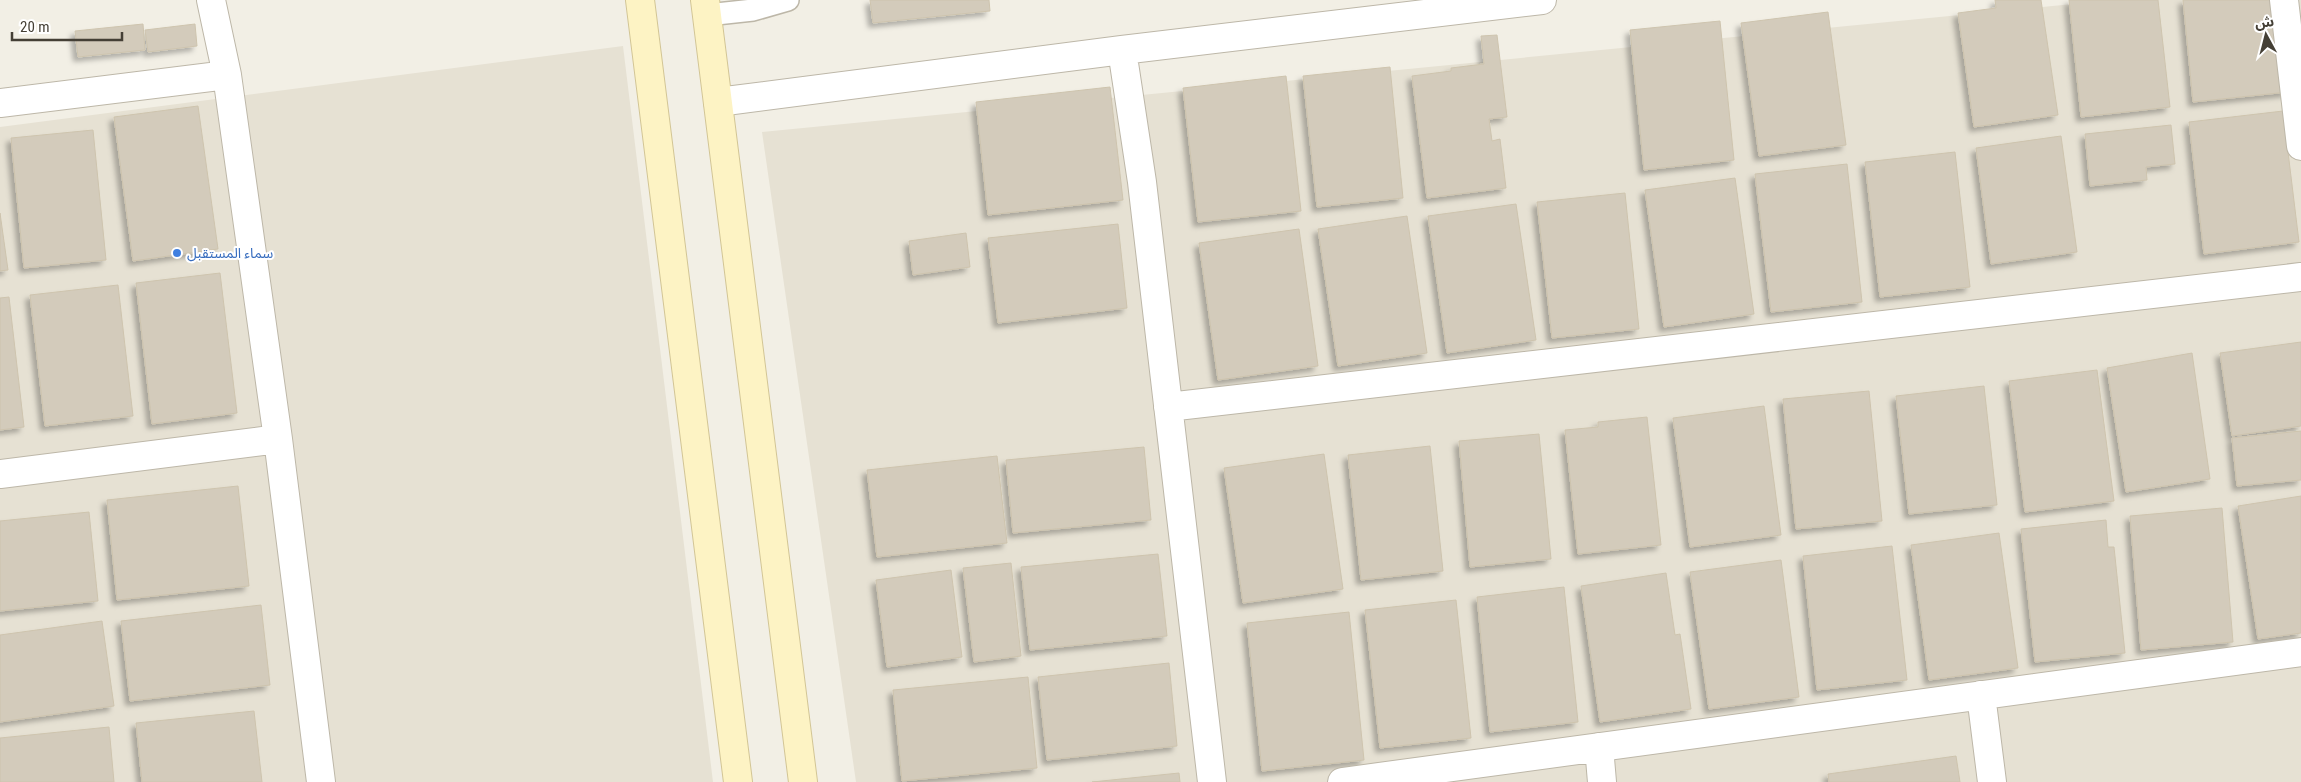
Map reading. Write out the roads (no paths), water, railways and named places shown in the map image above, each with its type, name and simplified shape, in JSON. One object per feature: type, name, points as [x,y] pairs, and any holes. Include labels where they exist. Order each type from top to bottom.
[{"type":"street","points":[[211,0],[227,75],[278,439],[321,782]]},
{"type":"street","points":[[640,0],[738,782]]},
{"type":"street","points":[[718,102],[1122,50],[1542,0]]},
{"type":"street","points":[[2284,0],[2301,146]]},
{"type":"street","points":[[706,7],[803,782]]},
{"type":"street","points":[[1122,50],[1142,182],[1212,782]]},
{"type":"street","points":[[0,102],[227,75]]},
{"type":"street","points":[[1168,406],[2301,277]]},
{"type":"street","points":[[0,474],[278,439]]},
{"type":"street","points":[[1342,782],[2301,652]]},
{"type":"street","points":[[1981,695],[1992,782]]},
{"type":"street","points":[[1599,747],[1602,782]]},
{"type":"lane","points":[[706,7],[753,10],[788,0]]},
{"type":"place","name":"سماء المستقبل","points":[[177,253]]}]
